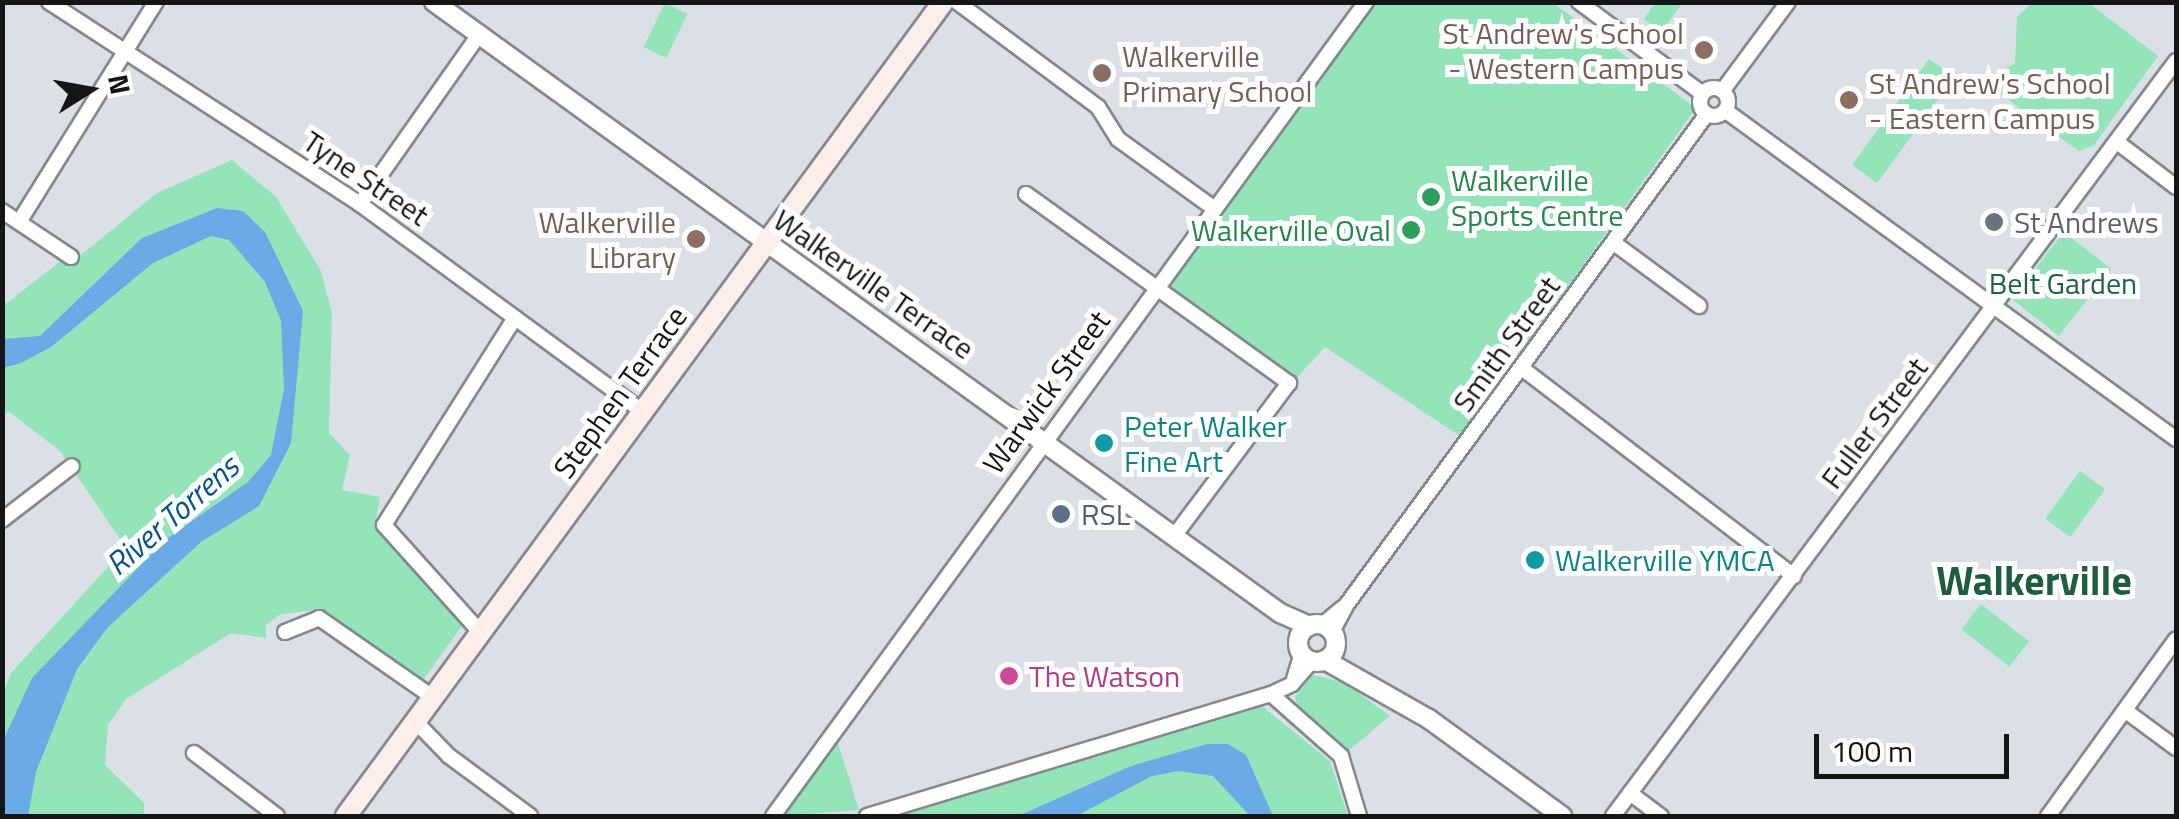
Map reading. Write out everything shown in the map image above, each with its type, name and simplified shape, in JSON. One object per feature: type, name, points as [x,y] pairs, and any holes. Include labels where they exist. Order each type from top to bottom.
[{"type":"main road","name":"Stephen Terrace","points":[[346,816],[943,2]]},
{"type":"street","name":"Tyne Street","points":[[49,2],[360,204],[643,412]]},
{"type":"street","points":[[19,222],[156,2]]},
{"type":"street","points":[[956,2],[1098,106],[1118,139],[1212,207]]},
{"type":"street","name":"Warwick Street","points":[[774,816],[1212,207],[1366,2]]},
{"type":"street","points":[[1579,2],[1703,94],[1707,114],[1726,111],[1996,303],[2176,439]]},
{"type":"street","points":[[1703,94],[1723,90],[1788,2]]},
{"type":"street","name":"Walkerville Terrace","points":[[443,5],[1360,675],[1562,816]]},
{"type":"street","points":[[360,204],[480,33]]},
{"type":"street","name":"Fuller Street","points":[[1612,816],[2176,61]]},
{"type":"street","points":[[1723,90],[1726,111]]},
{"type":"street","name":"Smith Street","points":[[1271,694],[1292,684],[1317,643],[1523,369],[1707,114]]},
{"type":"street","points":[[2117,142],[2176,186]]},
{"type":"street","points":[[1026,194],[1289,383],[1174,536]]},
{"type":"street","points":[[2,211],[71,258]]},
{"type":"street","points":[[1614,242],[1698,306]]},
{"type":"street","points":[[481,632],[384,525],[515,318]]},
{"type":"street","points":[[1523,369],[1794,576]]},
{"type":"street","points":[[2,520],[72,466]]},
{"type":"street","points":[[285,632],[319,618],[434,698]]},
{"type":"street","points":[[2048,816],[2176,639]]},
{"type":"street","points":[[867,816],[1271,694],[1340,756],[1359,816]]},
{"type":"street","points":[[2126,711],[2176,748]]},
{"type":"street","points":[[416,722],[448,756],[530,816]]},
{"type":"street","points":[[194,752],[277,816]]},
{"type":"street","points":[[1630,793],[1662,816]]},
{"type":"green space","points":[[1656,2],[1682,3],[1662,32],[1644,19]]},
{"type":"green space","points":[[665,3],[687,14],[666,58],[644,47]]},
{"type":"green space","name":"Walkerville Sports Centre","points":[[1375,3],[1553,3],[1696,108],[1460,436],[1325,347],[1292,383],[1165,287]]},
{"type":"green space","points":[[2032,3],[2089,3],[2158,56],[2094,145],[2079,151],[1977,77],[1992,78],[2015,63],[2017,17]]},
{"type":"green space","points":[[1929,59],[1954,77],[1877,183],[1852,165]]},
{"type":"green space","points":[[232,160],[276,197],[321,271],[332,313],[329,433],[350,455],[342,490],[380,497],[375,525],[464,623],[421,683],[321,609],[279,615],[266,625],[266,638],[231,633],[126,699],[108,725],[105,765],[144,803],[144,816],[3,816],[2,696],[11,673],[107,568],[120,539],[60,451],[9,412],[3,414],[3,306],[75,250],[81,255],[157,193]]},
{"type":"green space","name":"Belt Garden","points":[[2064,232],[2111,269],[2059,336],[2012,299]]},
{"type":"green space","points":[[2080,471],[2105,489],[2070,537],[2045,519]]},
{"type":"green space","points":[[1981,604],[2029,642],[2009,667],[1961,629]]},
{"type":"green space","points":[[1313,675],[1345,683],[1390,716],[1348,751],[1297,709],[1295,696]]},
{"type":"green space","points":[[1258,703],[1330,761],[1348,816],[894,816]]},
{"type":"green space","points":[[838,743],[859,810],[781,816],[791,798]]},
{"type":"water","name":"River Torrens","points":[[217,208],[243,211],[265,232],[303,311],[291,443],[259,506],[201,542],[107,628],[77,669],[36,772],[28,816],[3,816],[3,741],[32,678],[165,540],[248,482],[271,455],[284,389],[281,321],[265,282],[229,240],[211,236],[153,263],[51,347],[21,363],[3,368],[3,339],[40,336],[142,238]]},
{"type":"water","points":[[1207,744],[1228,744],[1246,755],[1273,816],[1250,816],[1213,776],[1179,771],[1152,776],[1076,816],[1018,816],[1131,766]]},
{"type":"place","name":"St Andrew's School - Western Campus","points":[[1704,50]]},
{"type":"place","name":"Walkerville Primary School","points":[[1102,73]]},
{"type":"place","name":"St Andrew's School - Eastern Campus","points":[[1849,100]]},
{"type":"place","name":"Walkerville Sports Centre","points":[[1431,197]]},
{"type":"place","name":"St Andrews","points":[[1994,222]]},
{"type":"place","name":"Walkerville Oval","points":[[1411,230]]},
{"type":"place","name":"Walkerville Library","points":[[696,239]]},
{"type":"place","name":"Peter Walker Fine Art","points":[[1104,443]]},
{"type":"place","name":"RSL","points":[[1061,514]]},
{"type":"place","name":"Walkerville YMCA","points":[[1535,560]]},
{"type":"place","name":"The Watson","points":[[1009,676]]},
{"type":"district","name":"Walkerville","points":[[2034,581]]}]
